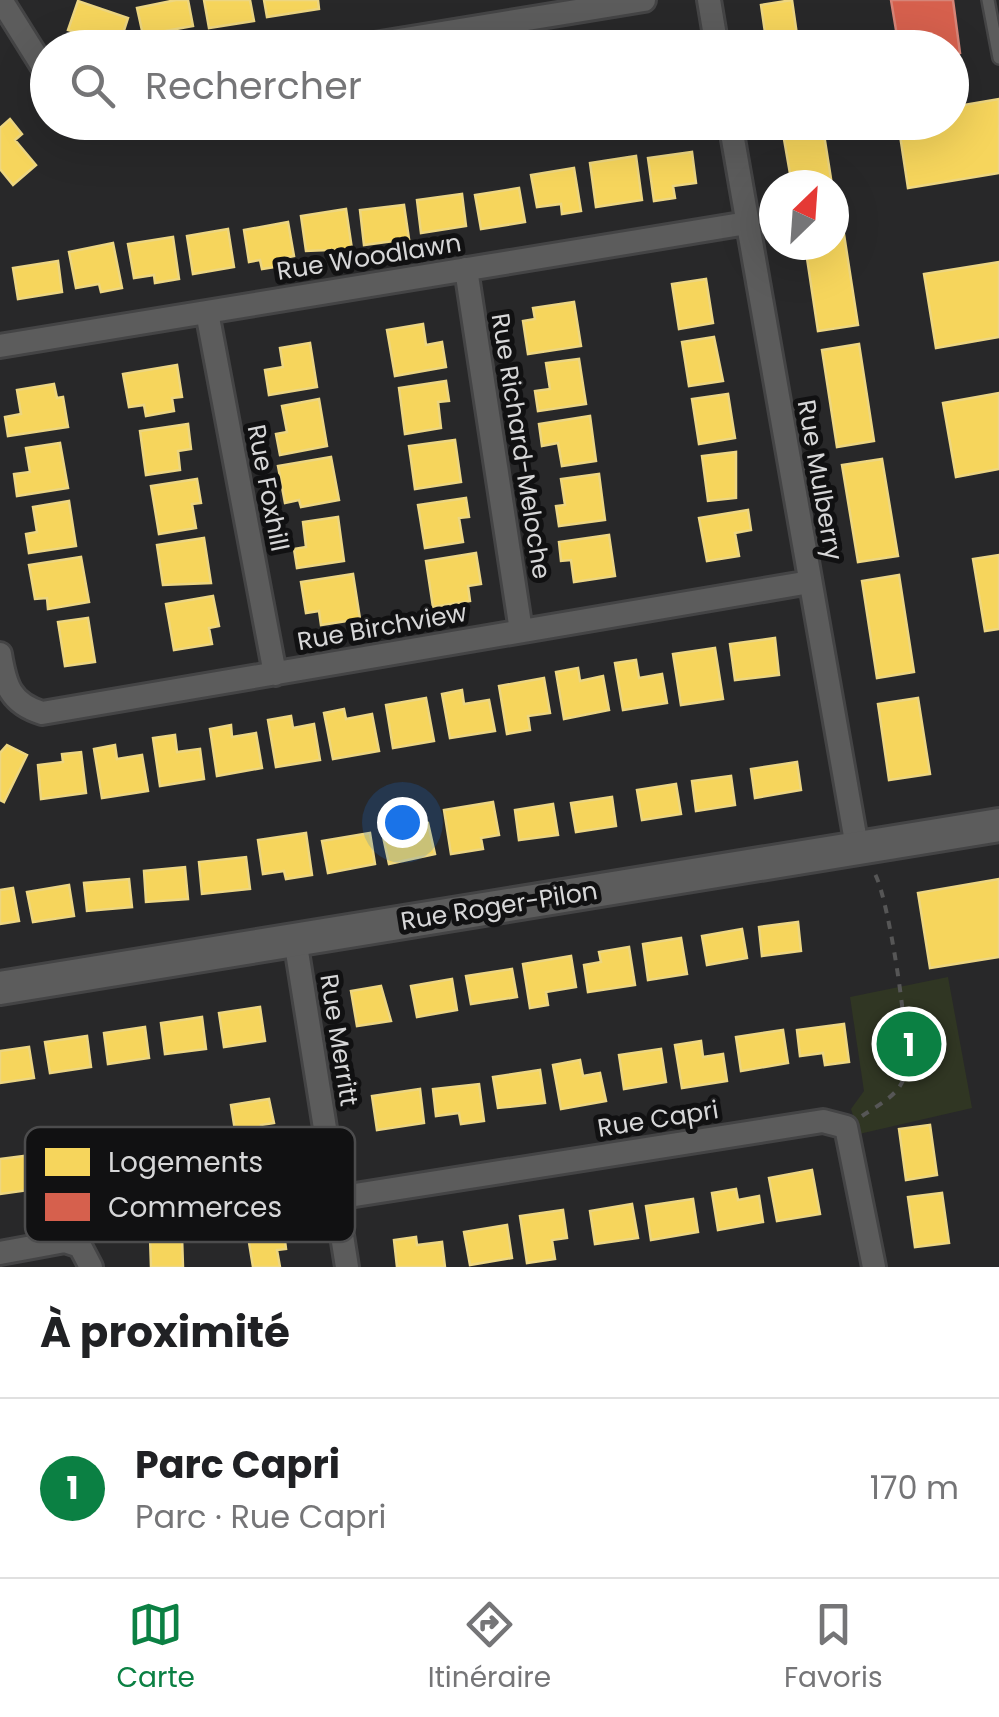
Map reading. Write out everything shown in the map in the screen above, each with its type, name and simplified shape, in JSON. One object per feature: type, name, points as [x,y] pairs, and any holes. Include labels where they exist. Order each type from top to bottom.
[{"type":"street","points":[[1,0],[30,46]]},
{"type":"street","points":[[460,30],[644,0]]},
{"type":"street","points":[[709,0],[714,30]]},
{"type":"street","name":"Rue Mulberry","points":[[733,140],[857,847]]},
{"type":"street","name":"Rue Woodlawn","points":[[0,346],[747,223]]},
{"type":"street","name":"Rue Richard-Meloche","points":[[466,269],[522,632]]},
{"type":"street","name":"Rue Foxhill","points":[[207,312],[274,674]]},
{"type":"street","name":"Rue Birchview","points":[[0,654],[5,685],[20,706],[42,713],[810,582]]},
{"type":"street","name":"Rue Roger-Pilon","points":[[0,988],[999,825]]},
{"type":"street","name":"Rue Merritt","points":[[295,940],[325,1127]]},
{"type":"street","name":"Rue Capri","points":[[355,1195],[823,1121],[846,1127]]},
{"type":"street","points":[[846,1127],[874,1267]]},
{"type":"street","points":[[0,1253],[60,1242]]},
{"type":"street","points":[[68,1242],[80,1246],[91,1267]]},
{"type":"street","name":"Rue Merritt","points":[[343,1242],[347,1267]]},
{"type":"lane","points":[[988,0],[999,58]]},
{"type":"path","points":[[846,1127],[887,1099],[906,1074],[903,1011],[878,878],[857,847]]},
{"type":"green space","points":[[948,977],[972,1108],[859,1134],[851,1109],[864,1091],[850,997]]},
{"type":"building: Logements","points":[[188,0],[193,26],[142,30],[137,8]]},
{"type":"building: Logements","points":[[204,0],[250,0],[254,21],[209,28]]},
{"type":"building: Logements","points":[[264,0],[318,0],[319,9],[267,17]]},
{"type":"building: Logements","points":[[792,0],[796,30],[765,30],[761,5]]},
{"type":"building: Logements","points":[[78,1],[128,18],[124,30],[68,30]]},
{"type":"building: Logements","points":[[999,99],[999,173],[908,188],[901,140],[969,140],[969,104]]},
{"type":"building: Logements","points":[[10,119],[22,134],[15,140],[36,165],[13,185],[0,169],[0,128]]},
{"type":"building: Logements","points":[[784,140],[825,140],[830,170],[789,170]]},
{"type":"building: Logements","points":[[692,152],[696,183],[673,186],[675,198],[654,201],[648,158]]},
{"type":"building: Logements","points":[[636,156],[642,200],[596,207],[590,163]]},
{"type":"building: Logements","points":[[574,168],[581,211],[562,214],[561,204],[537,207],[531,175]]},
{"type":"building: Logements","points":[[519,188],[525,222],[481,229],[475,195]]},
{"type":"building: Logements","points":[[462,194],[466,226],[421,233],[417,200]]},
{"type":"building: Logements","points":[[404,205],[409,239],[364,245],[360,210]]},
{"type":"building: Logements","points":[[346,209],[352,249],[306,251],[301,216]]},
{"type":"building: Logements","points":[[288,222],[294,256],[274,260],[275,267],[262,269],[260,260],[249,262],[244,230]]},
{"type":"building: Logements","points":[[228,229],[234,267],[193,274],[187,236]]},
{"type":"building: Logements","points":[[173,237],[179,279],[155,283],[154,275],[134,278],[128,244]]},
{"type":"building: Logements","points":[[113,243],[122,288],[101,292],[99,284],[76,288],[69,252]]},
{"type":"building: Logements","points":[[807,260],[848,260],[858,325],[818,331]]},
{"type":"building: Logements","points":[[58,261],[62,292],[18,299],[13,268]]},
{"type":"building: Logements","points":[[999,262],[999,337],[936,348],[924,274]]},
{"type":"building: Logements","points":[[706,279],[713,323],[679,329],[672,284]]},
{"type":"building: Logements","points":[[574,302],[581,346],[528,354],[523,321],[535,319],[533,308]]},
{"type":"building: Logements","points":[[423,324],[426,345],[442,342],[446,367],[395,376],[387,330]]},
{"type":"building: Logements","points":[[714,337],[723,381],[689,386],[682,342]]},
{"type":"building: Logements","points":[[310,343],[317,387],[269,395],[265,370],[283,367],[280,348]]},
{"type":"building: Logements","points":[[859,344],[874,441],[837,447],[822,350]]},
{"type":"building: Logements","points":[[579,359],[586,404],[538,411],[535,391],[550,389],[546,363]]},
{"type":"building: Logements","points":[[177,365],[182,397],[172,398],[174,411],[146,416],[144,405],[129,407],[123,374]]},
{"type":"building: Logements","points":[[446,381],[449,401],[438,402],[441,428],[405,434],[399,388]]},
{"type":"building: Logements","points":[[54,384],[57,398],[63,397],[68,427],[8,436],[5,417],[21,414],[17,390]]},
{"type":"building: Logements","points":[[999,393],[999,469],[956,477],[943,403]]},
{"type":"building: Logements","points":[[728,394],[735,438],[699,444],[692,399]]},
{"type":"building: Logements","points":[[319,399],[327,446],[280,455],[276,434],[287,432],[282,406]]},
{"type":"building: Logements","points":[[590,416],[596,461],[562,466],[558,443],[542,446],[539,424]]},
{"type":"building: Logements","points":[[188,424],[191,449],[178,451],[180,470],[146,475],[140,431]]},
{"type":"building: Logements","points":[[455,440],[461,482],[415,489],[409,446]]},
{"type":"building: Logements","points":[[60,443],[68,488],[17,496],[14,474],[30,472],[26,448]]},
{"type":"building: Logements","points":[[736,452],[736,498],[708,501],[702,456]]},
{"type":"building: Logements","points":[[331,457],[339,500],[301,507],[299,500],[285,503],[278,466]]},
{"type":"building: Logements","points":[[882,459],[898,556],[858,562],[842,465]]},
{"type":"building: Logements","points":[[599,474],[605,520],[559,526],[556,506],[565,505],[561,479]]},
{"type":"building: Logements","points":[[197,479],[201,503],[192,504],[196,528],[159,534],[151,486]]},
{"type":"building: Logements","points":[[466,498],[469,517],[459,518],[463,542],[425,548],[418,505]]},
{"type":"building: Logements","points":[[69,501],[76,546],[29,553],[26,534],[37,532],[33,507]]},
{"type":"building: Logements","points":[[748,510],[751,530],[735,533],[739,556],[707,561],[699,518]]},
{"type":"building: Logements","points":[[338,517],[344,561],[297,568],[294,549],[306,547],[303,522]]},
{"type":"building: Logements","points":[[609,535],[615,576],[574,582],[571,560],[561,561],[559,542]]},
{"type":"building: Logements","points":[[204,538],[211,583],[163,585],[157,545]]},
{"type":"building: Logements","points":[[476,553],[481,584],[468,586],[470,601],[433,607],[426,561]]},
{"type":"building: Logements","points":[[999,555],[999,629],[985,631],[973,559]]},
{"type":"building: Logements","points":[[81,557],[89,602],[48,609],[47,598],[35,599],[29,565]]},
{"type":"building: Logements","points":[[353,574],[360,619],[321,625],[319,611],[306,613],[301,582]]},
{"type":"building: Logements","points":[[899,575],[914,672],[877,678],[862,581]]},
{"type":"building: Logements","points":[[213,596],[219,626],[209,628],[212,644],[174,650],[166,604]]},
{"type":"building: Logements","points":[[88,618],[95,662],[65,666],[58,622]]},
{"type":"building: Logements","points":[[775,638],[779,675],[735,680],[730,644]]},
{"type":"building: Logements","points":[[715,648],[723,699],[681,705],[673,654]]},
{"type":"building: Logements","points":[[636,660],[639,678],[662,674],[667,703],[623,710],[615,663]]},
{"type":"building: Logements","points":[[578,668],[580,681],[603,676],[609,710],[564,719],[556,672]]},
{"type":"building: Logements","points":[[544,678],[550,713],[528,716],[530,730],[507,734],[499,686]]},
{"type":"building: Logements","points":[[462,690],[464,704],[489,700],[495,731],[450,738],[442,694]]},
{"type":"building: Logements","points":[[426,698],[434,741],[393,748],[386,705]]},
{"type":"building: Logements","points":[[918,698],[930,774],[889,780],[878,704]]},
{"type":"building: Logements","points":[[344,709],[346,719],[372,714],[379,751],[333,759],[324,713]]},
{"type":"building: Logements","points":[[291,716],[293,728],[314,724],[320,760],[276,767],[268,720]]},
{"type":"building: Logements","points":[[231,725],[232,737],[256,733],[262,768],[217,776],[210,729]]},
{"type":"building: Logements","points":[[175,735],[177,752],[200,749],[204,779],[160,786],[153,738]]},
{"type":"building: Logements","points":[[7,745],[27,755],[4,802],[0,800],[0,753]]},
{"type":"building: Logements","points":[[115,745],[117,759],[142,755],[148,791],[102,798],[94,749]]},
{"type":"building: Logements","points":[[81,752],[86,793],[41,799],[38,765],[63,762],[62,754]]},
{"type":"building: Logements","points":[[797,762],[801,790],[755,798],[751,769]]},
{"type":"building: Logements","points":[[731,776],[735,805],[696,811],[692,781]]},
{"type":"building: Logements","points":[[676,784],[681,814],[642,820],[637,790]]},
{"type":"building: Logements","points":[[612,797],[616,826],[576,832],[571,803]]},
{"type":"building: Logements","points":[[493,802],[499,835],[481,838],[483,849],[451,854],[444,810]]},
{"type":"building: Logements","points":[[553,804],[558,835],[519,840],[515,810]]},
{"type":"building: Logements","points":[[428,823],[435,854],[389,864],[382,832]]},
{"type":"building: Logements","points":[[306,833],[312,875],[286,879],[284,871],[263,874],[258,840]]},
{"type":"building: Logements","points":[[370,833],[375,864],[328,873],[322,841]]},
{"type":"building: Logements","points":[[246,857],[250,889],[202,894],[199,862]]},
{"type":"building: Logements","points":[[185,867],[188,899],[146,902],[144,871]]},
{"type":"building: Logements","points":[[129,879],[132,907],[87,911],[84,883]]},
{"type":"building: Logements","points":[[999,879],[999,957],[930,968],[918,893]]},
{"type":"building: Logements","points":[[69,885],[74,916],[33,922],[27,892]]},
{"type":"building: Logements","points":[[13,888],[19,921],[0,924],[0,890]]},
{"type":"building: Logements","points":[[798,922],[801,951],[762,956],[759,927]]},
{"type":"building: Logements","points":[[742,929],[747,958],[707,965],[702,936]]},
{"type":"building: Logements","points":[[681,938],[687,974],[648,980],[643,944]]},
{"type":"building: Logements","points":[[629,947],[635,985],[588,992],[584,965],[601,962],[599,952]]},
{"type":"building: Logements","points":[[571,956],[576,987],[546,992],[548,1005],[530,1008],[523,964]]},
{"type":"building: Logements","points":[[512,969],[517,997],[471,1004],[466,976]]},
{"type":"building: Logements","points":[[452,979],[457,1010],[417,1017],[411,986]]},
{"type":"building: Logements","points":[[381,986],[391,1021],[357,1026],[351,991]]},
{"type":"building: Logements","points":[[260,1007],[265,1041],[224,1047],[219,1013]]},
{"type":"building: Logements","points":[[202,1017],[206,1049],[165,1054],[161,1023]]},
{"type":"building: Logements","points":[[844,1024],[849,1062],[825,1065],[823,1053],[800,1056],[797,1030]]},
{"type":"building: Logements","points":[[145,1027],[149,1058],[108,1064],[104,1033]]},
{"type":"building: Logements","points":[[783,1030],[788,1063],[741,1071],[736,1037]]},
{"type":"building: Logements","points":[[87,1036],[91,1067],[50,1073],[45,1042]]},
{"type":"building: Logements","points":[[701,1041],[703,1057],[723,1054],[727,1081],[682,1088],[675,1045]]},
{"type":"building: Logements","points":[[29,1047],[34,1078],[0,1083],[0,1051]]},
{"type":"building: Logements","points":[[661,1049],[666,1082],[624,1089],[619,1055]]},
{"type":"building: Logements","points":[[580,1060],[583,1076],[600,1073],[606,1101],[561,1109],[553,1065]]},
{"type":"building: Logements","points":[[540,1070],[545,1103],[498,1108],[493,1077]]},
{"type":"building: Logements","points":[[479,1084],[484,1121],[461,1124],[459,1113],[436,1116],[433,1089]]},
{"type":"building: Logements","points":[[420,1089],[424,1123],[377,1130],[372,1096]]},
{"type":"building: Logements","points":[[269,1099],[274,1123],[234,1127],[231,1105]]},
{"type":"building: Logements","points":[[930,1125],[937,1175],[906,1180],[899,1129]]},
{"type":"building: Logements","points":[[25,1156],[25,1191],[0,1194],[0,1159]]},
{"type":"building: Logements","points":[[812,1170],[820,1214],[777,1221],[769,1178]]},
{"type":"building: Logements","points":[[736,1189],[738,1200],[759,1196],[763,1222],[718,1230],[712,1193]]},
{"type":"building: Logements","points":[[942,1193],[949,1243],[915,1247],[908,1197]]},
{"type":"building: Logements","points":[[693,1199],[698,1232],[651,1240],[646,1206]]},
{"type":"building: Logements","points":[[632,1204],[638,1238],[595,1244],[590,1211]]},
{"type":"building: Logements","points":[[563,1210],[567,1238],[552,1240],[555,1259],[527,1263],[520,1216]]},
{"type":"building: Logements","points":[[507,1225],[512,1258],[470,1265],[464,1232]]},
{"type":"building: Logements","points":[[416,1237],[417,1245],[442,1242],[445,1267],[397,1267],[394,1240]]},
{"type":"building: Logements","points":[[150,1242],[182,1242],[183,1267],[151,1267]]},
{"type":"building: Logements","points":[[249,1242],[285,1242],[286,1249],[277,1250],[280,1267],[253,1267]]},
{"type":"building: Commerces","points":[[891,0],[953,0],[957,30],[896,30]]},
{"type":"place","name":"Parc Capri","points":[[909,1044]]}]
